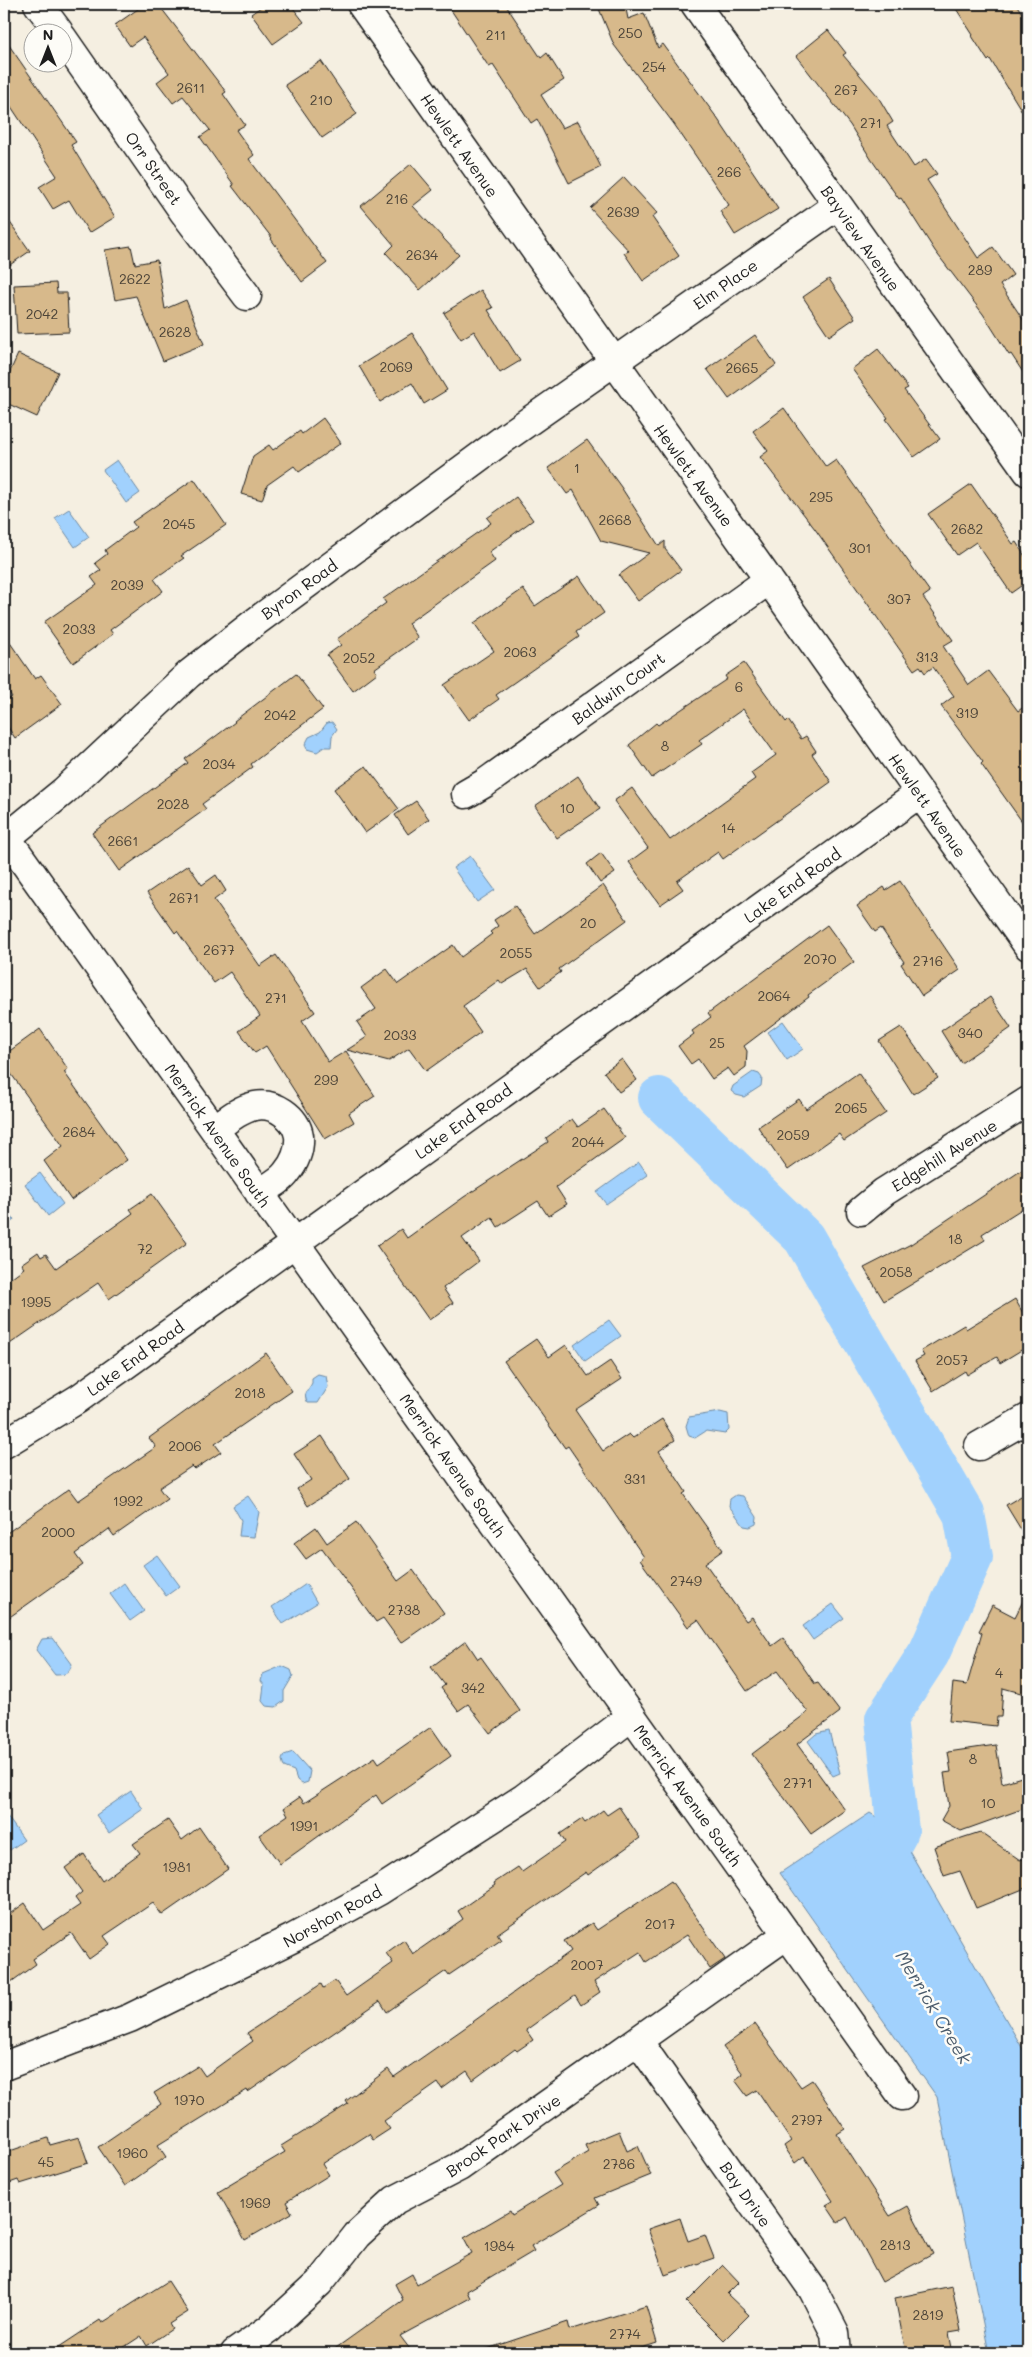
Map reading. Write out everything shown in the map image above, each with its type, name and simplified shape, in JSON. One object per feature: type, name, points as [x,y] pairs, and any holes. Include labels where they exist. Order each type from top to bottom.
[{"type":"street","points":[[38,4],[52,22]]},
{"type":"street","name":"Hewlett Avenue","points":[[361,4],[613,363],[1028,946]]},
{"type":"street","name":"Bayview Avenue","points":[[695,4],[1028,472]]},
{"type":"street","name":"Orr Street","points":[[72,51],[184,211],[247,296]]},
{"type":"street","name":"Elm Place","points":[[613,363],[838,205]]},
{"type":"street","name":"Byron Road","points":[[5,837],[64,791],[189,674],[254,623],[505,438],[613,363]]},
{"type":"street","name":"Baldwin Court","points":[[466,794],[485,783],[769,580]]},
{"type":"street","name":"Lake End Road","points":[[4,1444],[78,1399],[920,793]]},
{"type":"street","name":"Merrick Avenue South","points":[[5,837],[215,1129],[902,2096]]},
{"type":"street","name":"Edgehill Avenue","points":[[861,1211],[884,1192],[1028,1101]]},
{"type":"street","points":[[215,1129],[228,1119],[257,1106],[276,1108],[290,1116],[299,1135],[298,1154],[286,1174],[259,1193]]},
{"type":"street","points":[[979,1446],[1028,1418]]},
{"type":"street","name":"Norshon Road","points":[[4,2066],[130,2018],[293,1938],[370,1896],[524,1798],[632,1716]]},
{"type":"street","name":"Brook Park Drive","points":[[235,2353],[270,2329],[319,2283],[357,2235],[395,2200],[459,2167],[788,1934]]},
{"type":"street","name":"Bay Drive","points":[[638,2042],[813,2290],[835,2333],[837,2353]]},
{"type":"water","points":[[117,460],[140,493],[126,503],[103,470]]},
{"type":"water","points":[[69,509],[89,537],[75,547],[55,518]]},
{"type":"water","points":[[332,722],[337,729],[332,736],[331,747],[324,747],[317,752],[307,749],[305,745],[309,737],[320,732],[327,723]]},
{"type":"water","points":[[470,856],[495,890],[477,902],[453,868]]},
{"type":"water","points":[[783,1021],[803,1049],[787,1060],[768,1032]]},
{"type":"water","points":[[753,1072],[759,1074],[762,1078],[761,1086],[744,1097],[736,1095],[731,1091],[733,1086]]},
{"type":"water","points":[[639,1162],[648,1175],[606,1204],[597,1192]]},
{"type":"water","points":[[40,1173],[63,1204],[48,1216],[25,1184]]},
{"type":"water","points":[[4,1206],[14,1220],[4,1227]]},
{"type":"water","points":[[609,1320],[621,1336],[585,1361],[574,1345]]},
{"type":"water","points":[[318,1374],[326,1376],[328,1387],[318,1403],[308,1403],[306,1393],[312,1383],[312,1378]]},
{"type":"water","points":[[720,1412],[728,1414],[729,1430],[725,1434],[706,1431],[695,1438],[689,1436],[686,1426],[689,1417]]},
{"type":"water","points":[[736,1495],[743,1496],[757,1517],[756,1524],[750,1527],[744,1526],[729,1506],[730,1499]]},
{"type":"water","points":[[248,1496],[259,1512],[254,1537],[239,1536],[241,1520],[233,1506]]},
{"type":"water","points":[[157,1555],[180,1586],[166,1596],[143,1565]]},
{"type":"water","points":[[124,1583],[144,1611],[130,1621],[110,1594]]},
{"type":"water","points":[[306,1584],[317,1603],[283,1624],[272,1607]]},
{"type":"water","points":[[833,1604],[844,1618],[813,1640],[803,1626]]},
{"type":"water","points":[[53,1638],[72,1664],[68,1672],[64,1674],[55,1675],[36,1650],[42,1639]]},
{"type":"water","points":[[282,1666],[291,1670],[293,1676],[284,1691],[284,1701],[276,1707],[266,1706],[262,1701],[264,1685],[261,1681],[263,1674]]},
{"type":"water","points":[[829,1731],[840,1773],[833,1776],[808,1741],[816,1734]]},
{"type":"water","points":[[293,1752],[310,1771],[308,1782],[302,1784],[297,1780],[294,1771],[284,1767],[282,1760],[284,1755]]},
{"type":"water","points":[[131,1791],[143,1809],[109,1833],[96,1815]]},
{"type":"water","points":[[4,1812],[24,1840],[10,1850],[4,1841]]},
{"type":"water","name":"Merrick Creek","points":[[870,1813],[898,1831],[1028,2058],[1028,2353],[989,2353],[937,2097],[780,1873]]},
{"type":"building","points":[[145,4],[158,4],[226,92],[223,94],[245,125],[236,130],[254,155],[249,159],[327,263],[302,282],[272,238],[232,186],[234,185],[200,137],[210,130],[183,96],[173,103],[157,82],[169,73],[143,37],[130,46],[115,25]]},
{"type":"building","points":[[265,4],[290,4],[304,22],[273,44],[251,14]]},
{"type":"building","points":[[447,4],[505,4],[541,58],[547,53],[564,80],[541,95],[562,128],[578,121],[601,167],[569,183],[537,119],[531,123],[493,65],[489,67]]},
{"type":"building","points":[[597,4],[625,4],[628,19],[644,13],[658,48],[663,44],[717,118],[778,209],[735,235],[720,211],[729,205],[674,124],[614,45]]},
{"type":"building","points":[[953,4],[1016,4],[1028,23],[1028,121],[990,59],[988,61]]},
{"type":"building","points":[[828,30],[846,53],[843,55],[877,95],[893,122],[887,126],[914,167],[926,159],[937,174],[927,180],[978,258],[993,247],[1013,275],[1000,285],[1028,327],[1028,380],[1011,354],[1009,355],[983,314],[935,251],[901,198],[899,199],[871,159],[850,125],[796,56]]},
{"type":"building","points":[[4,38],[22,64],[22,72],[28,72],[76,142],[71,145],[115,217],[89,233],[69,200],[53,209],[39,187],[57,176],[4,96]]},
{"type":"building","points":[[321,61],[357,114],[322,138],[285,85]]},
{"type":"building","points":[[411,164],[433,190],[413,206],[459,255],[420,290],[386,253],[394,245],[361,206]]},
{"type":"building","points":[[624,177],[657,213],[652,217],[679,256],[643,281],[624,253],[629,251],[590,208]]},
{"type":"building","points":[[4,214],[30,251],[4,269]]},
{"type":"building","points":[[131,246],[135,264],[157,260],[165,309],[186,300],[204,344],[163,361],[136,296],[115,300],[105,250]]},
{"type":"building","points":[[829,279],[855,318],[829,336],[803,297]]},
{"type":"building","points":[[56,283],[57,293],[67,293],[69,332],[17,334],[14,285]]},
{"type":"building","points":[[481,290],[493,308],[488,310],[520,361],[500,373],[474,331],[461,339],[444,313]]},
{"type":"building","points":[[412,333],[447,390],[424,404],[412,383],[380,402],[359,366]]},
{"type":"building","points":[[755,335],[776,365],[729,399],[707,369]]},
{"type":"building","points":[[878,349],[908,388],[904,390],[940,439],[914,457],[852,369]]},
{"type":"building","points":[[18,354],[58,372],[37,417],[4,402],[4,385]]},
{"type":"building","points":[[784,408],[826,467],[836,460],[930,592],[923,597],[953,640],[943,646],[969,685],[988,671],[1018,711],[1028,704],[1028,830],[981,764],[983,762],[941,706],[954,696],[933,667],[925,673],[920,666],[914,670],[815,529],[760,457],[768,451],[753,431]]},
{"type":"building","points":[[323,418],[341,443],[299,472],[294,466],[267,485],[262,500],[241,494],[253,456],[269,445],[273,450],[300,431],[302,434]]},
{"type":"building","points":[[587,440],[621,487],[659,546],[665,541],[665,549],[681,570],[638,601],[619,575],[649,553],[601,541],[573,490],[567,494],[548,468]]},
{"type":"building","points":[[194,479],[226,525],[181,556],[184,558],[154,579],[163,591],[110,630],[113,634],[73,663],[44,622],[97,585],[91,577],[101,570],[95,563],[107,554],[105,550],[136,527],[132,522]]},
{"type":"building","points":[[971,484],[1013,544],[1016,542],[1028,561],[1028,581],[1011,593],[976,542],[957,555],[928,514]]},
{"type":"building","points":[[516,497],[533,520],[489,552],[495,561],[408,623],[418,638],[374,669],[377,673],[353,691],[327,655],[341,645],[337,639],[386,603],[383,599],[491,523],[487,518]]},
{"type":"building","points":[[579,576],[604,613],[576,632],[579,637],[496,695],[499,699],[469,720],[444,685],[494,651],[474,623],[523,589],[535,606]]},
{"type":"building","points":[[4,634],[35,679],[41,675],[62,704],[15,738],[4,721],[4,702],[12,697],[4,685]]},
{"type":"building","points":[[744,663],[786,722],[788,720],[801,739],[806,736],[816,751],[812,754],[831,782],[723,859],[718,852],[677,881],[683,889],[660,905],[629,862],[648,848],[614,801],[632,788],[670,840],[755,779],[751,773],[776,755],[743,709],[699,740],[702,744],[652,778],[629,745],[656,723],[658,725],[727,679],[725,676]]},
{"type":"building","points":[[296,674],[323,709],[251,764],[253,767],[202,804],[206,809],[119,871],[92,833],[188,763],[185,759]]},
{"type":"building","points":[[366,766],[399,809],[365,833],[334,789]]},
{"type":"building","points":[[578,776],[600,809],[557,838],[535,806]]},
{"type":"building","points":[[416,801],[429,819],[408,834],[395,815]]},
{"type":"building","points":[[601,853],[615,873],[600,883],[587,864]]},
{"type":"building","points":[[188,865],[202,885],[216,875],[226,891],[214,900],[260,966],[276,955],[315,1012],[302,1021],[328,1062],[346,1051],[375,1096],[349,1113],[354,1122],[325,1139],[266,1046],[255,1053],[239,1031],[260,1016],[230,972],[214,983],[147,893]]},
{"type":"building","points":[[900,881],[960,970],[922,996],[901,964],[904,962],[881,928],[875,932],[857,906],[884,887],[886,890]]},
{"type":"building","points":[[603,885],[627,920],[559,969],[561,972],[540,987],[527,969],[502,984],[499,980],[463,1006],[481,1032],[426,1071],[409,1048],[389,1061],[347,1050],[367,1037],[357,1022],[376,1009],[361,988],[387,969],[398,984],[453,945],[461,957],[492,934],[490,932],[498,926],[494,920],[515,906],[535,934]]},
{"type":"building","points":[[827,925],[854,962],[808,995],[809,997],[744,1046],[747,1051],[746,1067],[734,1076],[728,1068],[712,1079],[698,1059],[691,1064],[678,1046],[694,1034],[692,1031],[711,1017],[708,1013]]},
{"type":"building","points":[[990,997],[1011,1028],[961,1063],[941,1031]]},
{"type":"building","points":[[901,1027],[938,1078],[913,1094],[879,1041]]},
{"type":"building","points":[[40,1029],[68,1069],[64,1072],[127,1160],[71,1200],[44,1161],[63,1146],[4,1064],[4,1055]]},
{"type":"building","points":[[622,1059],[637,1080],[619,1092],[604,1072]]},
{"type":"building","points":[[858,1073],[886,1113],[844,1141],[839,1134],[788,1170],[758,1127],[799,1099],[806,1109]]},
{"type":"building","points":[[604,1109],[625,1138],[556,1187],[567,1204],[548,1216],[538,1201],[498,1227],[492,1217],[462,1238],[479,1261],[443,1288],[453,1303],[429,1320],[377,1246],[401,1229],[407,1238],[464,1197],[548,1142],[546,1138],[572,1119],[578,1127]]},
{"type":"building","points":[[1028,1166],[1028,1205],[982,1234],[985,1240],[884,1301],[864,1268],[911,1244]]},
{"type":"building","points":[[152,1194],[187,1243],[109,1299],[98,1283],[4,1348],[4,1283],[24,1268],[21,1264],[38,1252],[41,1257],[46,1254],[56,1268],[133,1213],[130,1209]]},
{"type":"building","points":[[1015,1299],[1028,1322],[1028,1346],[1000,1363],[997,1357],[967,1375],[965,1371],[933,1391],[915,1361],[924,1356],[921,1351],[964,1325],[966,1329]]},
{"type":"building","points":[[536,1339],[549,1357],[566,1345],[588,1376],[610,1361],[622,1379],[575,1410],[603,1451],[629,1434],[633,1438],[662,1419],[675,1440],[659,1451],[686,1492],[683,1494],[723,1550],[705,1563],[746,1621],[752,1617],[772,1646],[783,1638],[815,1684],[818,1683],[840,1712],[797,1744],[845,1810],[811,1834],[752,1754],[808,1712],[777,1671],[747,1691],[698,1620],[688,1627],[640,1560],[644,1557],[568,1446],[565,1448],[504,1361]]},
{"type":"building","points":[[266,1353],[292,1391],[215,1444],[221,1452],[195,1469],[192,1466],[159,1488],[167,1499],[114,1536],[109,1529],[75,1554],[83,1565],[4,1621],[4,1535],[69,1489],[78,1501],[156,1447],[149,1438]]},
{"type":"building","points":[[322,1436],[350,1479],[308,1506],[297,1489],[311,1480],[294,1454]]},
{"type":"building","points":[[1028,1492],[1028,1541],[1006,1505]]},
{"type":"building","points":[[356,1522],[398,1581],[413,1570],[444,1613],[401,1643],[383,1618],[376,1622],[322,1548],[306,1559],[294,1543],[316,1527],[327,1543]]},
{"type":"building","points":[[1028,1591],[1028,1695],[1003,1688],[1001,1717],[997,1717],[996,1726],[949,1721],[953,1683],[967,1685],[982,1633],[979,1631],[992,1605],[1015,1617]]},
{"type":"building","points":[[466,1641],[478,1659],[481,1657],[520,1711],[490,1733],[468,1704],[458,1711],[441,1688],[445,1685],[431,1667]]},
{"type":"building","points":[[431,1727],[451,1756],[382,1804],[376,1795],[280,1864],[259,1835],[288,1815],[284,1808],[300,1797],[304,1803],[375,1757],[379,1763]]},
{"type":"building","points":[[996,1745],[1002,1783],[1028,1775],[1028,1807],[961,1831],[941,1820],[949,1806],[944,1773],[951,1772],[948,1752]]},
{"type":"building","points":[[619,1807],[640,1838],[588,1875],[586,1872],[497,1934],[501,1940],[449,1975],[446,1971],[387,2012],[380,2001],[248,2092],[247,2090],[158,2145],[166,2157],[125,2186],[98,2147],[161,2104],[154,2093],[198,2066],[205,2076],[253,2041],[247,2033],[321,1984],[323,1988],[334,1981],[346,1996],[393,1963],[386,1953],[404,1940],[413,1954],[463,1919],[458,1911],[495,1885],[494,1883],[518,1867],[522,1872],[565,1842],[560,1834],[582,1819],[585,1823],[603,1810],[607,1815]]},
{"type":"building","points":[[168,1820],[182,1840],[199,1827],[228,1869],[162,1915],[153,1903],[104,1936],[110,1944],[89,1959],[71,1933],[33,1959],[36,1964],[4,1987],[4,1918],[25,1903],[43,1930],[80,1905],[75,1898],[82,1892],[65,1868],[84,1854],[102,1881],[140,1853],[133,1844]]},
{"type":"building","points":[[980,1832],[1020,1860],[1028,1857],[1028,1887],[976,1908],[960,1871],[944,1876],[934,1847]]},
{"type":"building","points":[[671,1881],[725,1959],[710,1969],[687,1935],[646,1962],[640,1952],[594,1982],[600,1992],[581,2005],[575,1995],[526,2030],[533,2040],[517,2051],[515,2049],[473,2080],[467,2071],[442,2089],[438,2083],[384,2121],[390,2129],[373,2140],[369,2134],[322,2164],[329,2175],[286,2202],[292,2213],[245,2240],[218,2192],[285,2152],[281,2146],[348,2104],[346,2101],[388,2069],[394,2077],[571,1951],[564,1941],[592,1923],[597,1930]]},
{"type":"building","points":[[755,2024],[801,2087],[812,2080],[845,2129],[837,2134],[890,2216],[908,2206],[933,2254],[882,2282],[847,2217],[838,2223],[826,2205],[833,2201],[804,2156],[795,2163],[784,2146],[791,2141],[757,2090],[747,2096],[735,2080],[743,2074],[723,2047]]},
{"type":"building","points":[[619,2131],[627,2151],[638,2146],[651,2175],[595,2198],[599,2205],[531,2246],[534,2251],[467,2291],[470,2298],[400,2336],[413,2353],[329,2353],[403,2300],[395,2284],[412,2274],[417,2284],[472,2253],[464,2238],[510,2211],[512,2215],[561,2185],[553,2173],[588,2152],[585,2145]]},
{"type":"building","points":[[79,2137],[88,2163],[20,2184],[18,2180],[4,2185],[4,2153],[48,2138],[50,2145]]},
{"type":"building","points":[[680,2218],[688,2241],[705,2235],[714,2258],[665,2275],[648,2229]]},
{"type":"building","points":[[723,2265],[739,2282],[727,2294],[749,2315],[724,2340],[686,2302]]},
{"type":"building","points":[[168,2281],[188,2312],[169,2324],[172,2329],[147,2346],[141,2336],[115,2353],[50,2353],[100,2320],[102,2323]]},
{"type":"building","points":[[952,2286],[961,2331],[949,2333],[953,2353],[906,2353],[895,2298]]},
{"type":"building","points":[[646,2306],[657,2343],[626,2353],[485,2353],[484,2350],[568,2322],[570,2330]]},
{"type":"waterway","points":[[659,1098],[804,1238],[964,1514],[972,1557],[929,1653],[886,1719],[898,1831],[870,1882]]}]
